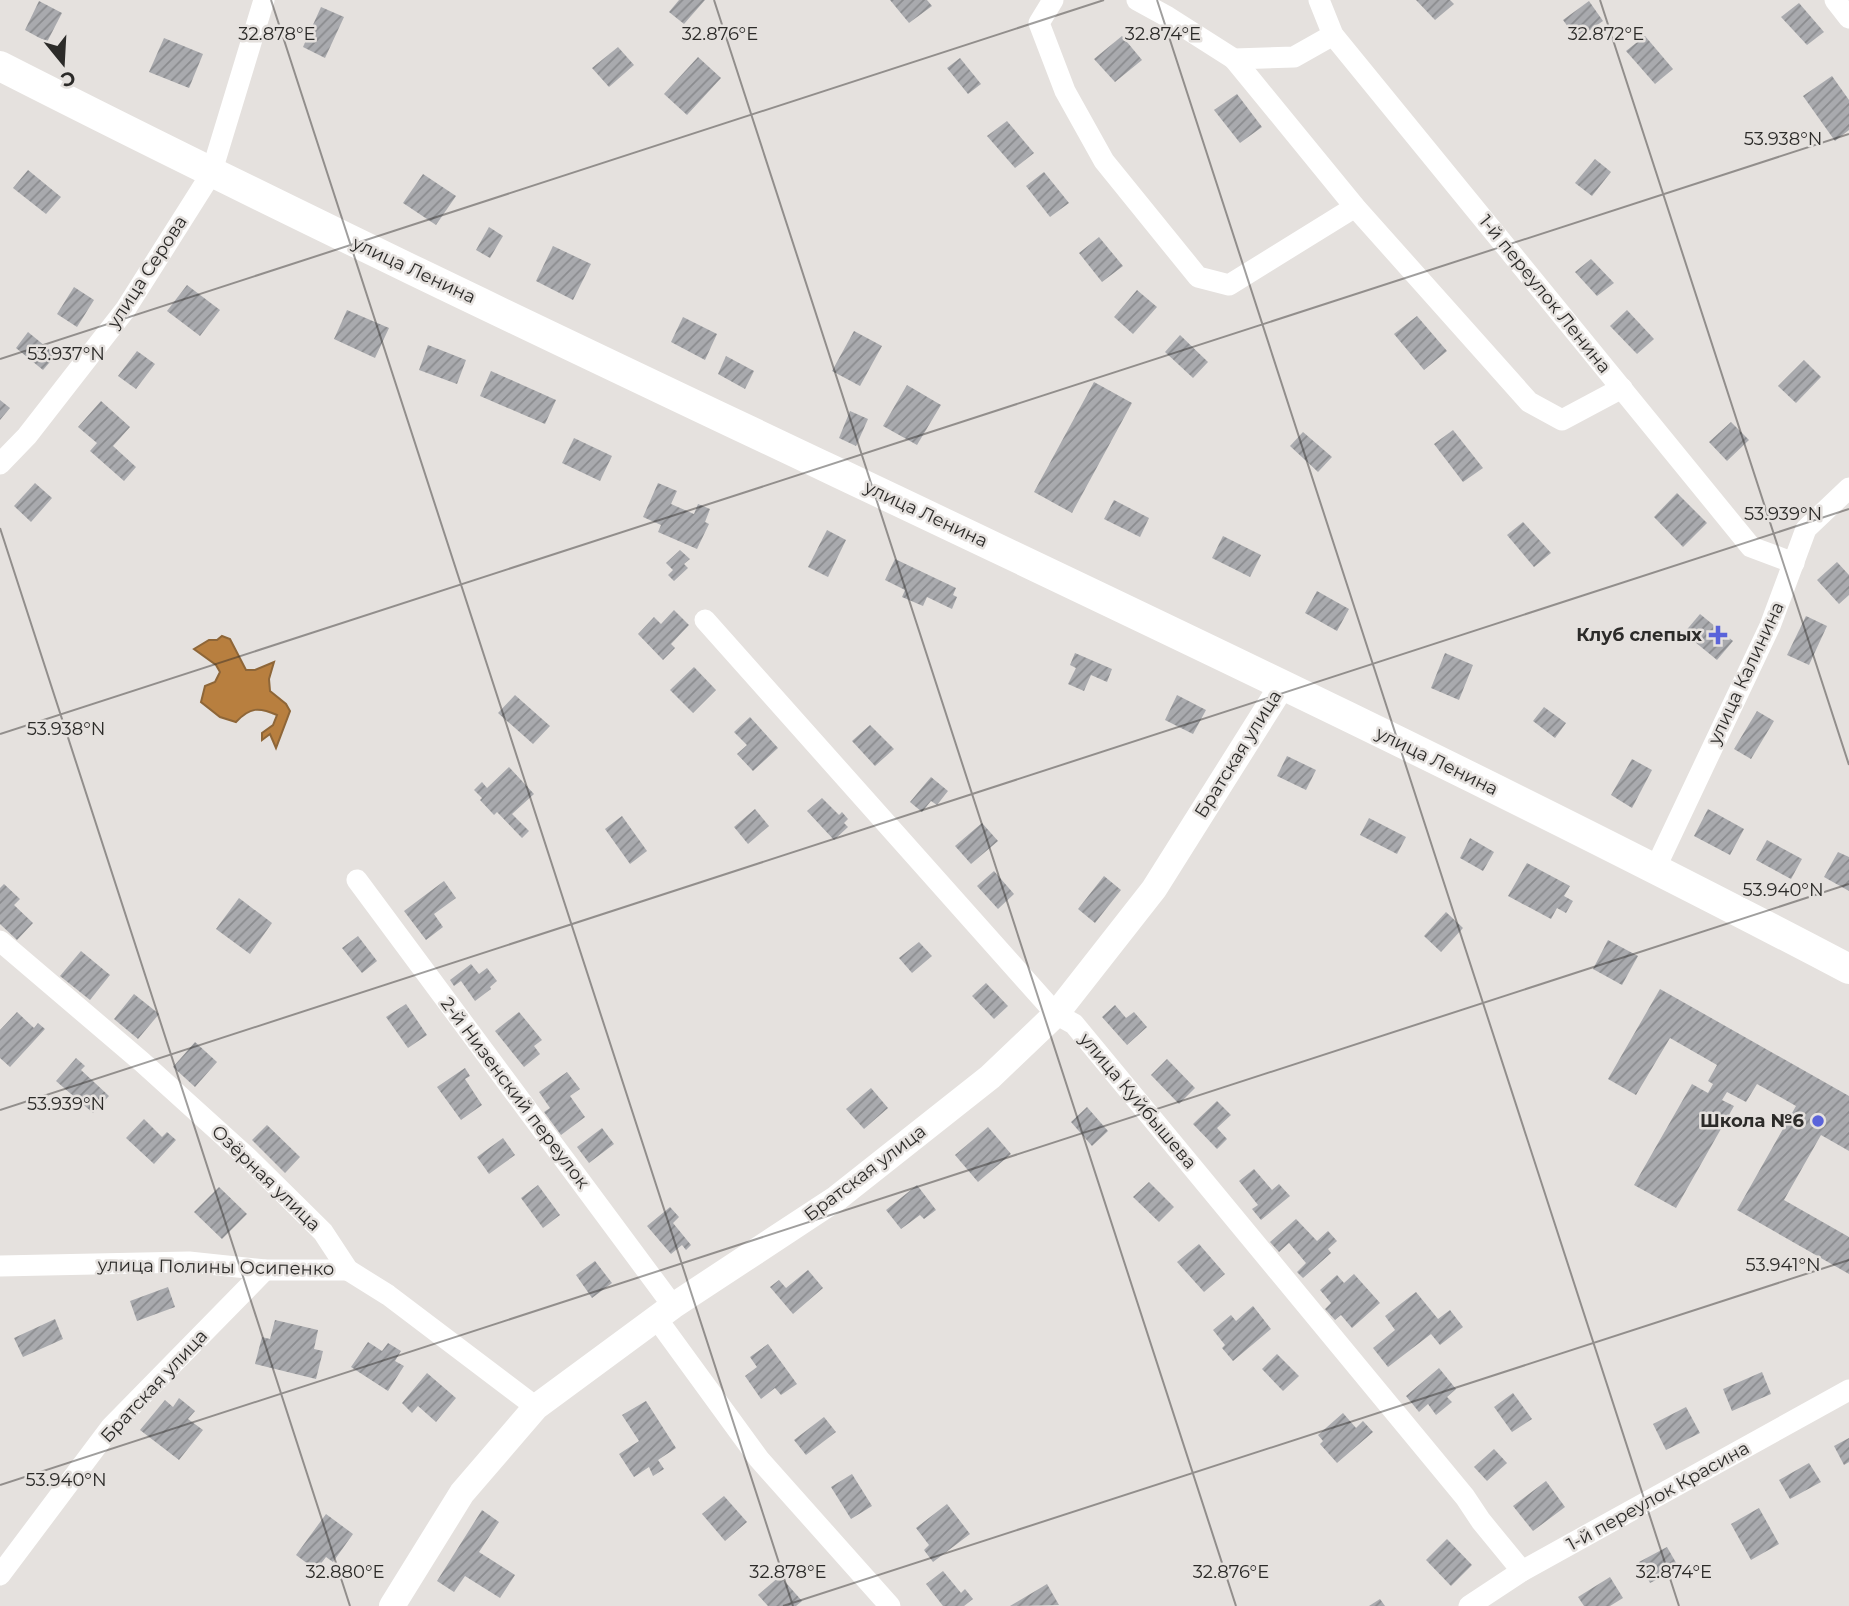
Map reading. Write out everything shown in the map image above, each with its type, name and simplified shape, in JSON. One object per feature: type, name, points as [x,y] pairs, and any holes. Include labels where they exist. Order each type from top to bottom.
[{"type":"main road","name":"улица Ленина","points":[[0,66],[211,174],[1283,684],[1849,969]]},
{"type":"street","points":[[211,174],[264,0]]},
{"type":"street","points":[[1053,0],[1039,23],[1065,90],[1104,161],[1198,277],[1229,285],[1355,207]]},
{"type":"street","points":[[1137,0],[1234,59],[1355,207],[1529,402],[1562,420],[1622,388]]},
{"type":"street","name":"1-й переулок Ленина","points":[[1319,0],[1333,35],[1751,547],[1794,564]]},
{"type":"street","points":[[1835,0],[1849,18]]},
{"type":"street","points":[[1234,59],[1294,57],[1333,35]]},
{"type":"street","name":"улица Серова","points":[[0,464],[27,436],[125,310],[211,174]]},
{"type":"street","name":"улица Калинина","points":[[1655,869],[1770,625],[1806,529],[1849,488]]},
{"type":"street","name":"улица Куйбышева","points":[[705,620],[1056,1014],[1074,1024],[1465,1497],[1522,1571]]},
{"type":"street","name":"Братская улица","points":[[392,1606],[462,1493],[536,1407],[665,1312],[836,1198],[990,1077],[1056,1014],[1154,889],[1283,684]]},
{"type":"street","name":"2-й Низенский переулок","points":[[357,880],[665,1312],[759,1459],[890,1606]]},
{"type":"street","name":"Озёрная улица","points":[[0,941],[142,1062],[247,1157],[323,1232],[348,1270],[388,1295],[536,1407]]},
{"type":"street","name":"улица Полины Осипенко","points":[[0,1266],[189,1262],[265,1270],[348,1270]]},
{"type":"street","name":"Братская улица","points":[[0,1575],[111,1427],[265,1270]]},
{"type":"street","name":"1-й переулок Красина","points":[[1469,1606],[1522,1571],[1849,1390]]},
{"type":"shaded area","points":[[222,636],[230,639],[246,670],[255,670],[274,662],[269,679],[270,691],[286,704],[290,711],[276,748],[270,734],[262,740],[262,733],[273,725],[277,715],[255,710],[246,713],[236,722],[220,717],[201,702],[205,686],[215,682],[220,672],[216,665],[194,649]]},
{"type":"building","points":[[679,0],[705,0],[684,24],[669,12]]},
{"type":"building","points":[[890,0],[927,0],[932,6],[909,23]]},
{"type":"building","points":[[1416,0],[1450,0],[1454,4],[1435,20]]},
{"type":"building","points":[[39,1],[62,13],[47,42],[25,30]]},
{"type":"building","points":[[1589,1],[1603,21],[1577,39],[1563,20]]},
{"type":"building","points":[[1799,3],[1824,32],[1807,45],[1781,17]]},
{"type":"building","points":[[321,7],[344,17],[325,58],[303,47]]},
{"type":"building","points":[[1122,36],[1142,60],[1115,82],[1094,59]]},
{"type":"building","points":[[1645,36],[1673,69],[1655,84],[1626,51]]},
{"type":"building","points":[[164,38],[203,54],[189,88],[149,72]]},
{"type":"building","points":[[618,47],[634,65],[609,87],[592,68]]},
{"type":"building","points":[[698,57],[721,78],[687,115],[664,94]]},
{"type":"building","points":[[960,58],[981,84],[968,94],[947,68]]},
{"type":"building","points":[[1832,76],[1849,100],[1849,130],[1835,141],[1803,96]]},
{"type":"building","points":[[1237,94],[1262,127],[1240,143],[1214,110]]},
{"type":"building","points":[[1007,121],[1034,153],[1015,168],[987,136]]},
{"type":"building","points":[[1595,159],[1611,172],[1592,196],[1575,183]]},
{"type":"building","points":[[28,170],[61,197],[46,214],[13,188]]},
{"type":"building","points":[[1044,172],[1069,203],[1050,217],[1026,186]]},
{"type":"building","points":[[423,174],[456,196],[436,225],[403,203]]},
{"type":"building","points":[[489,227],[503,236],[490,258],[476,250]]},
{"type":"building","points":[[1099,237],[1123,266],[1102,282],[1079,253]]},
{"type":"building","points":[[553,246],[591,264],[573,300],[536,281]]},
{"type":"building","points":[[1591,259],[1614,283],[1597,296],[1575,272]]},
{"type":"building","points":[[187,285],[220,310],[200,336],[167,311]]},
{"type":"building","points":[[74,287],[94,300],[77,327],[57,314]]},
{"type":"building","points":[[1137,290],[1157,307],[1133,334],[1114,317]]},
{"type":"building","points":[[347,310],[389,328],[375,358],[334,339]]},
{"type":"building","points":[[1627,310],[1654,339],[1637,354],[1610,326]]},
{"type":"building","points":[[1417,316],[1447,351],[1424,370],[1394,334]]},
{"type":"building","points":[[683,317],[717,334],[705,360],[671,342]]},
{"type":"building","points":[[854,331],[882,346],[860,386],[832,371]]},
{"type":"building","points":[[28,332],[56,355],[43,370],[16,348]]},
{"type":"building","points":[[1180,335],[1208,362],[1193,378],[1165,352]]},
{"type":"building","points":[[428,345],[466,360],[457,384],[419,370]]},
{"type":"building","points":[[137,351],[155,364],[136,389],[118,376]]},
{"type":"building","points":[[726,356],[754,371],[745,389],[718,374]]},
{"type":"building","points":[[1804,360],[1821,377],[1796,403],[1778,386]]},
{"type":"building","points":[[491,371],[556,400],[545,424],[480,396]]},
{"type":"building","points":[[1094,382],[1132,403],[1072,513],[1034,492]]},
{"type":"building","points":[[907,385],[941,405],[917,445],[883,426]]},
{"type":"building","points":[[0,400],[10,408],[0,420]]},
{"type":"building","points":[[101,401],[130,427],[113,446],[136,467],[124,481],[90,451],[97,443],[78,427]]},
{"type":"building","points":[[850,411],[868,419],[856,446],[839,438]]},
{"type":"building","points":[[1731,422],[1749,440],[1727,461],[1709,442]]},
{"type":"building","points":[[1453,430],[1483,468],[1463,482],[1434,444]]},
{"type":"building","points":[[1303,432],[1332,457],[1318,472],[1290,446]]},
{"type":"building","points":[[574,438],[612,456],[600,481],[562,463]]},
{"type":"building","points":[[35,483],[52,498],[31,522],[14,506]]},
{"type":"building","points":[[658,483],[677,491],[671,504],[694,514],[698,504],[710,509],[705,522],[709,524],[697,549],[658,532],[661,525],[643,517]]},
{"type":"building","points":[[1677,493],[1707,523],[1683,547],[1654,517]]},
{"type":"building","points":[[1114,500],[1149,518],[1140,537],[1104,519]]},
{"type":"building","points":[[1523,522],[1551,553],[1534,567],[1507,535]]},
{"type":"building","points":[[827,530],[846,540],[828,577],[808,567]]},
{"type":"building","points":[[1223,536],[1261,555],[1250,577],[1212,558]]},
{"type":"building","points":[[680,550],[690,559],[684,564],[688,568],[674,581],[668,575],[673,570],[666,563]]},
{"type":"building","points":[[895,559],[956,588],[953,595],[957,597],[952,609],[927,597],[923,606],[902,597],[905,590],[885,580]]},
{"type":"building","points":[[1837,562],[1849,575],[1849,595],[1839,604],[1817,580]]},
{"type":"building","points":[[1317,591],[1349,609],[1337,631],[1305,613]]},
{"type":"building","points":[[674,610],[689,625],[671,644],[675,648],[663,660],[638,634],[654,617],[661,624]]},
{"type":"building","points":[[1700,614],[1733,641],[1717,660],[1684,633]]},
{"type":"building","points":[[1806,616],[1827,626],[1809,665],[1787,655]]},
{"type":"building","points":[[1075,653],[1112,669],[1107,682],[1091,675],[1084,691],[1068,684],[1076,668],[1070,665]]},
{"type":"building","points":[[1445,653],[1473,665],[1459,700],[1431,688]]},
{"type":"building","points":[[694,667],[716,690],[693,713],[670,690]]},
{"type":"building","points":[[515,695],[550,726],[533,744],[498,713]]},
{"type":"building","points":[[1177,695],[1206,710],[1193,734],[1165,720]]},
{"type":"building","points":[[1544,707],[1566,723],[1555,738],[1533,721]]},
{"type":"building","points":[[1757,711],[1774,721],[1751,759],[1734,749]]},
{"type":"building","points":[[750,717],[778,748],[753,771],[737,754],[747,745],[734,732]]},
{"type":"building","points":[[870,725],[894,749],[875,766],[852,741]]},
{"type":"building","points":[[1287,756],[1316,770],[1306,790],[1277,776]]},
{"type":"building","points":[[1632,759],[1652,770],[1632,808],[1611,795]]},
{"type":"building","points":[[509,767],[534,794],[512,814],[529,831],[522,838],[497,812],[494,815],[474,790],[482,782],[487,788]]},
{"type":"building","points":[[931,777],[948,791],[937,805],[931,801],[922,812],[910,802]]},
{"type":"building","points":[[822,798],[839,815],[842,812],[848,819],[844,823],[848,827],[834,840],[807,811]]},
{"type":"building","points":[[755,809],[769,826],[748,844],[734,827]]},
{"type":"building","points":[[1708,809],[1744,829],[1730,855],[1694,836]]},
{"type":"building","points":[[622,816],[647,851],[630,864],[605,829]]},
{"type":"building","points":[[1369,818],[1406,837],[1397,854],[1360,835]]},
{"type":"building","points":[[982,823],[998,841],[971,864],[955,846]]},
{"type":"building","points":[[1470,838],[1494,852],[1483,871],[1460,858]]},
{"type":"building","points":[[1767,840],[1802,859],[1791,879],[1756,860]]},
{"type":"building","points":[[1838,852],[1849,857],[1849,891],[1824,877]]},
{"type":"building","points":[[1527,863],[1570,886],[1564,896],[1573,901],[1566,913],[1557,908],[1551,919],[1508,896]]},
{"type":"building","points":[[994,871],[1014,894],[998,909],[977,886]]},
{"type":"building","points":[[1104,876],[1121,890],[1095,923],[1078,909]]},
{"type":"building","points":[[444,881],[456,898],[434,914],[443,927],[426,940],[404,911]]},
{"type":"building","points":[[4,884],[20,899],[14,905],[33,923],[17,940],[0,924],[0,888]]},
{"type":"building","points":[[239,898],[272,923],[250,954],[216,929]]},
{"type":"building","points":[[1446,912],[1463,928],[1441,952],[1424,936]]},
{"type":"building","points":[[358,936],[377,961],[362,973],[342,948]]},
{"type":"building","points":[[1608,940],[1638,956],[1622,985],[1593,969]]},
{"type":"building","points":[[919,942],[932,956],[912,973],[899,958]]},
{"type":"building","points":[[81,951],[110,975],[90,1000],[60,976]]},
{"type":"building","points":[[471,964],[479,974],[487,968],[497,981],[475,1001],[461,981],[454,986],[450,980]]},
{"type":"building","points":[[986,983],[1008,1006],[994,1019],[972,996]]},
{"type":"building","name":"Школа №6","points":[[1660,989],[1849,1096],[1849,1151],[1821,1135],[1784,1200],[1849,1237],[1849,1274],[1737,1210],[1796,1106],[1757,1084],[1746,1102],[1727,1092],[1722,1100],[1734,1106],[1676,1208],[1634,1185],[1692,1084],[1708,1093],[1713,1084],[1708,1081],[1717,1065],[1670,1038],[1636,1095],[1608,1079]]},
{"type":"building","points":[[134,994],[159,1014],[138,1039],[114,1019]]},
{"type":"building","points":[[406,1004],[427,1035],[408,1048],[386,1017]]},
{"type":"building","points":[[1115,1005],[1126,1018],[1134,1012],[1147,1027],[1127,1045],[1102,1017]]},
{"type":"building","points":[[17,1012],[34,1028],[38,1023],[45,1029],[10,1067],[0,1058],[0,1030]]},
{"type":"building","points":[[519,1012],[542,1040],[534,1046],[540,1054],[524,1067],[495,1031]]},
{"type":"building","points":[[195,1042],[217,1062],[195,1087],[173,1067]]},
{"type":"building","points":[[76,1058],[85,1066],[81,1070],[109,1096],[93,1113],[56,1081]]},
{"type":"building","points":[[1167,1059],[1195,1088],[1179,1104],[1151,1075]]},
{"type":"building","points":[[465,1068],[470,1076],[465,1079],[482,1105],[461,1120],[437,1087]]},
{"type":"building","points":[[567,1072],[580,1089],[570,1096],[585,1117],[561,1135],[544,1112],[550,1108],[539,1092]]},
{"type":"building","points":[[871,1088],[888,1108],[864,1129],[846,1109]]},
{"type":"building","points":[[1217,1101],[1231,1115],[1217,1128],[1227,1139],[1217,1149],[1193,1124]]},
{"type":"building","points":[[1087,1107],[1108,1131],[1092,1146],[1071,1122]]},
{"type":"building","points":[[144,1119],[162,1137],[167,1132],[176,1140],[154,1164],[126,1138]]},
{"type":"building","points":[[267,1125],[300,1157],[285,1173],[252,1140]]},
{"type":"building","points":[[988,1127],[1011,1154],[978,1182],[955,1155]]},
{"type":"building","points":[[602,1128],[614,1144],[589,1163],[577,1147]]},
{"type":"building","points":[[503,1138],[515,1155],[489,1174],[477,1157]]},
{"type":"building","points":[[1254,1169],[1272,1190],[1279,1184],[1290,1196],[1261,1220],[1252,1209],[1258,1205],[1239,1181]]},
{"type":"building","points":[[1149,1182],[1174,1207],[1159,1222],[1133,1197]]},
{"type":"building","points":[[538,1185],[560,1215],[543,1228],[521,1198]]},
{"type":"building","points":[[917,1185],[936,1210],[924,1219],[920,1215],[901,1229],[886,1210]]},
{"type":"building","points":[[219,1187],[247,1214],[222,1239],[194,1212]]},
{"type":"building","points":[[670,1207],[679,1217],[673,1223],[691,1245],[686,1250],[682,1245],[671,1254],[647,1226]]},
{"type":"building","points":[[1296,1219],[1317,1241],[1328,1231],[1337,1241],[1328,1249],[1331,1253],[1303,1278],[1297,1272],[1306,1263],[1289,1243],[1279,1252],[1270,1242]]},
{"type":"building","points":[[1199,1244],[1225,1274],[1204,1292],[1177,1262]]},
{"type":"building","points":[[595,1261],[612,1283],[592,1298],[576,1275]]},
{"type":"building","points":[[808,1270],[823,1288],[793,1314],[770,1287],[779,1280],[786,1288]]},
{"type":"building","points":[[1354,1274],[1380,1303],[1352,1328],[1341,1315],[1335,1320],[1325,1309],[1331,1303],[1320,1290],[1337,1275],[1344,1283]]},
{"type":"building","points":[[168,1287],[175,1307],[137,1321],[130,1301]]},
{"type":"building","points":[[1416,1292],[1438,1319],[1450,1310],[1463,1327],[1440,1345],[1431,1334],[1388,1367],[1373,1348],[1395,1330],[1385,1316]]},
{"type":"building","points":[[1253,1306],[1271,1329],[1233,1361],[1222,1348],[1225,1345],[1213,1330],[1231,1315],[1236,1321]]},
{"type":"building","points":[[55,1319],[63,1339],[23,1357],[14,1338]]},
{"type":"building","points":[[275,1320],[318,1330],[314,1349],[323,1351],[316,1379],[255,1364],[262,1337],[270,1339]]},
{"type":"building","points":[[368,1342],[382,1351],[388,1343],[401,1351],[395,1361],[404,1366],[388,1391],[351,1367]]},
{"type":"building","points":[[768,1344],[797,1384],[781,1395],[775,1388],[761,1399],[745,1376],[757,1367],[750,1357]]},
{"type":"building","points":[[1277,1354],[1299,1376],[1283,1391],[1262,1369]]},
{"type":"building","points":[[1439,1368],[1456,1389],[1447,1397],[1452,1402],[1436,1415],[1428,1404],[1419,1412],[1406,1396]]},
{"type":"building","points":[[1762,1372],[1771,1394],[1732,1411],[1723,1389]]},
{"type":"building","points":[[427,1373],[456,1398],[436,1422],[418,1406],[412,1413],[402,1403]]},
{"type":"building","points":[[1513,1393],[1532,1419],[1512,1432],[1494,1407]]},
{"type":"building","points":[[179,1398],[195,1411],[188,1419],[203,1430],[179,1460],[140,1430],[165,1400],[173,1407]]},
{"type":"building","points":[[646,1401],[676,1448],[658,1460],[664,1469],[653,1476],[649,1467],[634,1477],[619,1454],[639,1441],[622,1415]]},
{"type":"building","points":[[1686,1407],[1700,1433],[1666,1450],[1653,1424]]},
{"type":"building","points":[[1343,1413],[1356,1428],[1363,1421],[1373,1432],[1337,1463],[1320,1444],[1323,1441],[1318,1435]]},
{"type":"building","points":[[824,1417],[836,1432],[806,1455],[794,1440]]},
{"type":"building","points":[[1849,1438],[1849,1462],[1844,1465],[1834,1446]]},
{"type":"building","points":[[1494,1449],[1507,1463],[1487,1481],[1474,1467]]},
{"type":"building","points":[[1809,1463],[1821,1482],[1790,1499],[1779,1480]]},
{"type":"building","points":[[852,1474],[872,1506],[851,1519],[831,1487]]},
{"type":"building","points":[[1546,1481],[1565,1507],[1533,1531],[1513,1506]]},
{"type":"building","points":[[724,1496],[747,1522],[725,1541],[702,1514]]},
{"type":"building","points":[[947,1504],[970,1534],[933,1562],[924,1550],[929,1545],[916,1528]]},
{"type":"building","points":[[1759,1508],[1779,1544],[1751,1560],[1731,1524]]},
{"type":"building","points":[[482,1510],[499,1522],[479,1552],[515,1575],[500,1598],[465,1576],[454,1592],[437,1581]]},
{"type":"building","points":[[326,1514],[353,1534],[333,1562],[326,1557],[316,1570],[296,1555]]},
{"type":"building","points":[[1447,1539],[1472,1565],[1451,1586],[1426,1560]]},
{"type":"building","points":[[1667,1547],[1679,1568],[1650,1583],[1639,1562]]},
{"type":"building","points":[[943,1571],[961,1593],[965,1589],[973,1599],[964,1606],[943,1606],[926,1584]]},
{"type":"building","points":[[780,1576],[802,1601],[796,1606],[768,1606],[758,1595]]},
{"type":"building","points":[[1610,1577],[1623,1598],[1610,1606],[1584,1606],[1578,1597]]},
{"type":"building","points":[[1047,1584],[1059,1605],[1010,1606]]},
{"type":"building","points":[[1380,1599],[1385,1606],[1369,1606]]},
{"type":"place","name":"Клуб слепых","points":[[1718,635]]},
{"type":"place","name":"Школа №6","points":[[1818,1121]]}]
